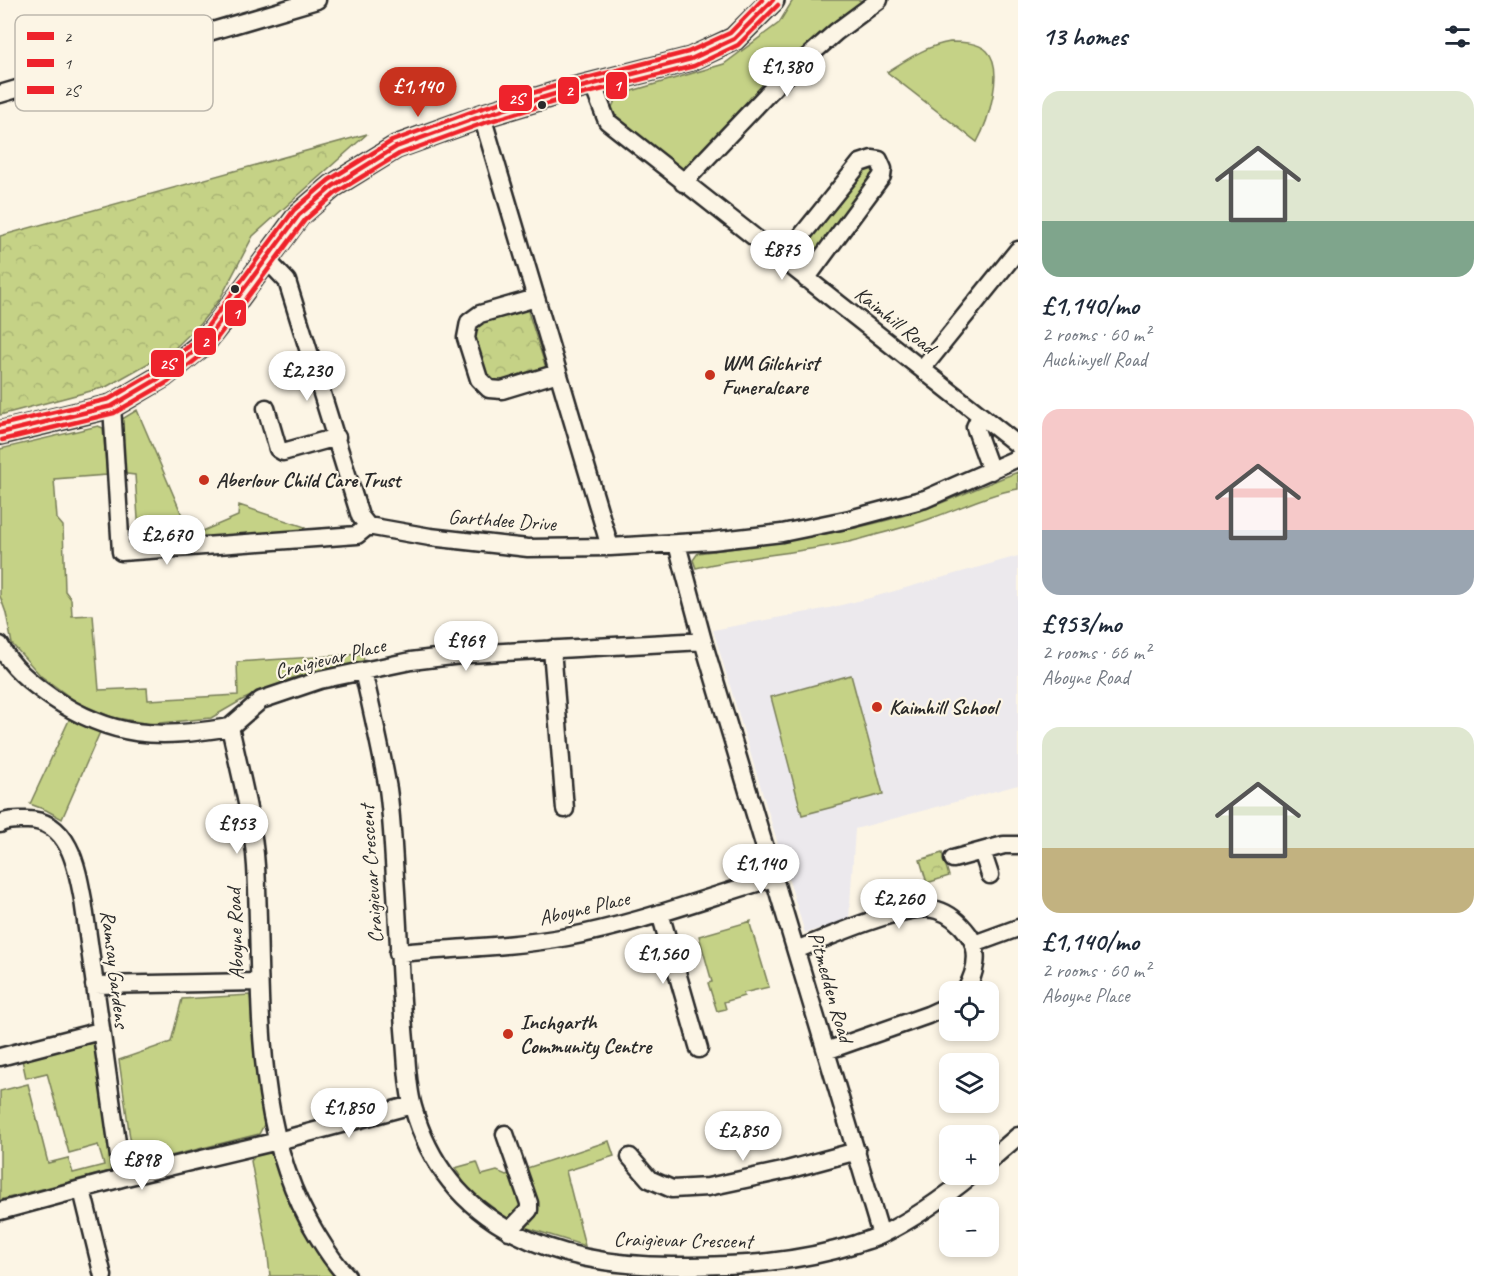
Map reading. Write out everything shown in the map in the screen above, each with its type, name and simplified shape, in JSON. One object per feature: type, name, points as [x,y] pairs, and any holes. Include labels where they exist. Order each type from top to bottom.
[{"type":"street","points":[[213,31],[317,0]]},
{"type":"street","points":[[0,433],[112,406],[163,376],[203,344],[299,215],[333,186],[396,147],[482,116],[592,83],[691,59],[734,39],[773,0]]},
{"type":"street","points":[[683,183],[777,84],[836,32],[879,0]]},
{"type":"street","name":"Kaimhill Road","points":[[592,83],[607,121],[1018,445]]},
{"type":"street","points":[[0,94],[15,90]]},
{"type":"street","points":[[482,116],[610,547]]},
{"type":"street","points":[[782,260],[860,163],[872,159],[879,160],[883,169],[882,176],[806,279]]},
{"type":"street","points":[[922,369],[1018,250]]},
{"type":"street","points":[[112,406],[122,552],[357,535],[368,526],[360,516],[287,281],[266,259]]},
{"type":"street","points":[[536,298],[480,314],[469,322],[466,338],[479,379],[489,390],[502,390],[558,373]]},
{"type":"street","points":[[266,408],[278,449],[284,452],[337,437]]},
{"type":"street","points":[[980,416],[975,427],[991,471]]},
{"type":"street","name":"Garthdee Drive","points":[[368,526],[430,537],[528,548],[677,544],[782,533],[850,519],[925,499],[1018,458]]},
{"type":"street","name":"Pitmedden Road","points":[[677,544],[703,640],[857,1151],[880,1235]]},
{"type":"street","name":"Craigievar Place","points":[[230,727],[261,699],[320,680],[411,661],[552,648],[703,640]]},
{"type":"street","points":[[0,645],[29,682],[85,718],[106,726],[133,733],[157,735],[186,734],[230,727]]},
{"type":"street","points":[[552,648],[565,808]]},
{"type":"street","name":"Craigievar Crescent","points":[[363,671],[388,792],[398,953],[412,1104],[427,1145],[437,1164],[473,1207],[509,1231],[547,1248],[619,1264],[785,1269],[880,1235],[949,1194],[960,1185]]},
{"type":"street","name":"Aboyne Road","points":[[230,727],[246,801],[256,865],[259,982],[266,1077],[278,1141],[286,1173],[303,1211],[334,1262],[346,1276]]},
{"type":"street","name":"Ramsay Gardens","points":[[0,824],[5,821],[35,820],[47,824],[64,839],[76,865],[122,1178]]},
{"type":"street","points":[[953,859],[1004,844],[1018,845]]},
{"type":"street","points":[[982,851],[990,875]]},
{"type":"street","name":"Aboyne Place","points":[[398,953],[527,943],[569,937],[660,913],[773,878]]},
{"type":"street","points":[[796,950],[902,910],[935,909],[956,920],[974,944],[974,968],[969,981]]},
{"type":"street","points":[[660,913],[699,1049]]},
{"type":"street","points":[[974,944],[1018,928]]},
{"type":"street","points":[[94,985],[259,982]]},
{"type":"street","points":[[826,1051],[939,1010]]},
{"type":"street","points":[[0,1057],[100,1031]]},
{"type":"street","points":[[0,1211],[122,1178],[278,1141],[412,1104]]},
{"type":"street","points":[[505,1134],[529,1203],[529,1210],[509,1231]]},
{"type":"street","points":[[999,1152],[1018,1136]]},
{"type":"street","points":[[630,1157],[649,1179],[672,1190],[719,1185],[857,1151]]},
{"type":"street","points":[[82,1190],[103,1276]]},
{"type":"shaded area","name":"Kaimhill School","points":[[1018,556],[1018,785],[855,829],[849,920],[805,933],[713,630],[829,608]]},
{"type":"green space","points":[[793,0],[864,0],[818,39],[682,174],[612,121],[610,111],[618,95],[724,64],[779,23]]},
{"type":"green space","points":[[950,42],[969,43],[983,48],[992,59],[995,70],[990,109],[977,142],[887,72],[925,50]]},
{"type":"green space","points":[[367,134],[253,236],[220,299],[199,325],[174,349],[106,387],[0,415],[0,236]]},
{"type":"green space","points":[[870,165],[876,169],[869,188],[809,267],[794,255],[854,176]]},
{"type":"green space","points":[[526,305],[547,371],[505,385],[487,380],[472,330],[477,322]]},
{"type":"green space","points":[[137,410],[191,536],[238,516],[239,505],[305,527],[297,534],[140,546],[131,543],[126,535],[139,533],[135,475],[127,474],[122,468],[119,421]]},
{"type":"green space","points":[[98,426],[103,428],[107,475],[54,479],[57,519],[63,526],[65,591],[71,599],[72,616],[93,615],[99,690],[147,688],[148,700],[238,695],[237,662],[363,654],[364,663],[295,677],[242,700],[211,718],[150,724],[112,717],[78,703],[41,676],[12,644],[0,596],[0,449]]},
{"type":"green space","points":[[1018,472],[1018,489],[985,498],[923,521],[857,540],[696,568],[693,560],[698,553],[814,536],[900,517]]},
{"type":"green space","points":[[851,675],[883,794],[802,815],[771,697]]},
{"type":"green space","points":[[70,718],[100,732],[62,819],[30,804]]},
{"type":"green space","points":[[942,853],[949,876],[927,883],[920,860]]},
{"type":"green space","points":[[751,921],[769,987],[743,993],[744,996],[724,1002],[726,1009],[717,1011],[708,983],[712,982],[699,936]]},
{"type":"green space","points":[[250,995],[266,1121],[259,1134],[138,1164],[132,1152],[119,1060],[171,1042],[182,999]]},
{"type":"green space","points":[[89,1037],[96,1042],[113,1166],[110,1171],[0,1200],[0,1091],[28,1084],[48,1163],[68,1158],[73,1173],[104,1165],[98,1145],[69,1153],[47,1073],[26,1078],[21,1055]]},
{"type":"green space","points":[[609,1141],[614,1156],[566,1171],[585,1246],[515,1224],[468,1189],[455,1168],[477,1162],[482,1175],[497,1171],[506,1175]]},
{"type":"green space","points":[[267,1151],[275,1157],[338,1276],[270,1276],[251,1161],[255,1156]]},
{"type":"transit line","name":"2S","points":[[0,425],[109,399],[159,370],[198,339],[294,210],[329,180],[392,141],[479,109],[556,86],[688,52],[730,33],[762,0]]},
{"type":"transit line","name":"2","points":[[0,433],[112,406],[163,376],[203,344],[299,215],[333,186],[396,147],[482,116],[558,93],[691,59],[734,39],[773,0]]},
{"type":"transit line","name":"1","points":[[2,440],[114,413],[168,382],[209,349],[305,220],[337,192],[399,154],[484,123],[560,100],[694,66],[738,45],[778,5]]},
{"type":"place","name":"WM Gilchrist Funeralcare","points":[[710,375]]},
{"type":"place","name":"Aberlour Child Care Trust","points":[[204,480]]},
{"type":"place","name":"Kaimhill School","points":[[877,707]]},
{"type":"place","name":"Inchgarth Community Centre","points":[[508,1034]]}]
